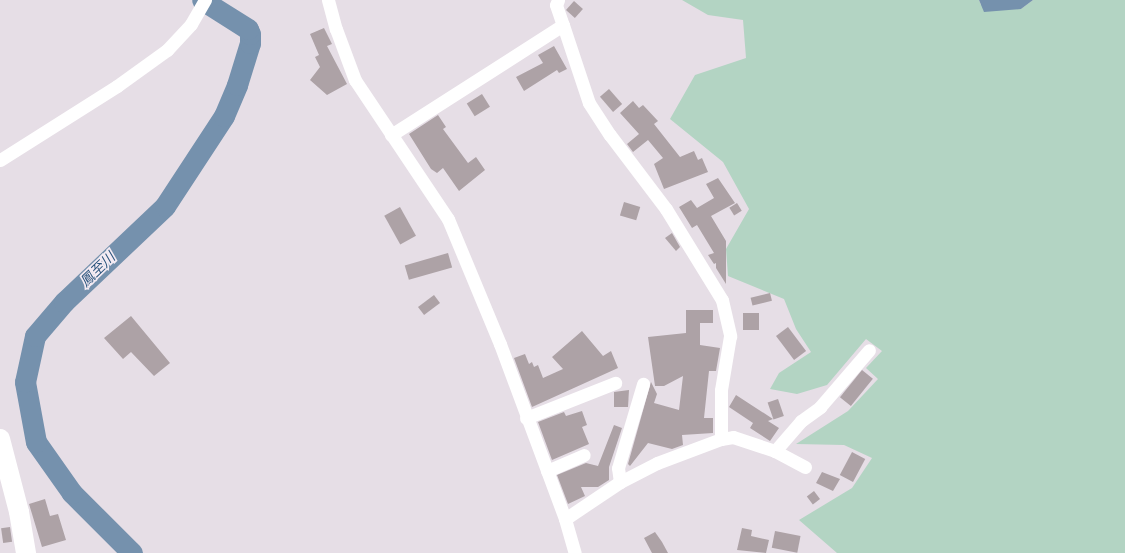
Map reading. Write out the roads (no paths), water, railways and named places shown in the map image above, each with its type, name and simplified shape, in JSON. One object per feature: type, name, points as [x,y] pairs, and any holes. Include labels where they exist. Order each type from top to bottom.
[{"type":"highway","points":[[0,439],[19,512],[26,553]]},
{"type":"street","points":[[0,160],[117,86],[167,50],[191,24],[205,0]]},
{"type":"street","points":[[328,0],[355,80],[448,219],[497,337],[565,519],[575,553]]},
{"type":"street","points":[[557,2],[563,25],[589,103],[606,130],[666,209],[722,300],[730,336],[721,390],[721,439]]},
{"type":"street","points":[[391,135],[563,25]]},
{"type":"street","points":[[775,451],[801,421],[820,406],[869,350]]},
{"type":"street","points":[[526,418],[615,383]]},
{"type":"street","points":[[620,482],[618,468],[643,384]]},
{"type":"street","points":[[565,519],[620,482],[657,463],[721,439],[733,437],[775,451],[805,467]]},
{"type":"street","points":[[547,471],[584,455]]},
{"type":"water","points":[[979,0],[1033,0],[1021,9],[984,12]]},
{"type":"waterway","name":"鳳至川","points":[[132,553],[72,493],[36,442],[25,382],[35,336],[64,302],[165,206],[224,116],[237,85],[250,43],[250,34],[248,29],[202,0]]}]
